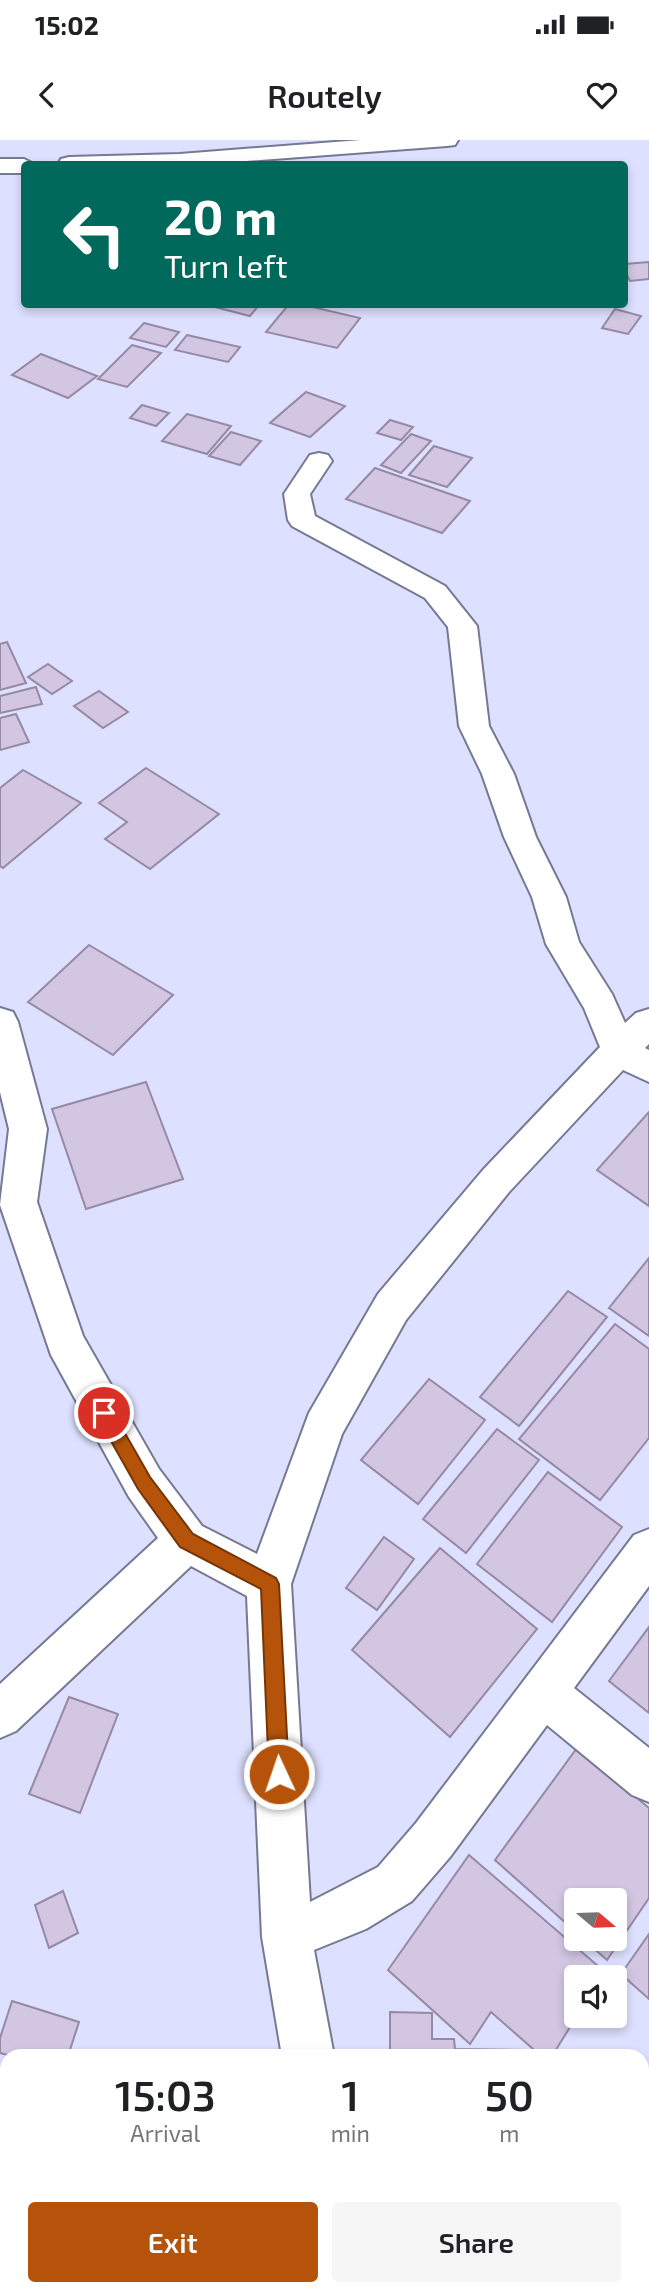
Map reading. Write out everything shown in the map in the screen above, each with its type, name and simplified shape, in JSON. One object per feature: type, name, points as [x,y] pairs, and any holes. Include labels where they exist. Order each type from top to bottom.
[{"type":"main road","points":[[152,161],[447,140]]},
{"type":"main road","points":[[0,166],[21,166]]},
{"type":"main road","points":[[307,2049],[287,1937],[270,1584],[324,1427],[392,1307],[496,1181],[639,1047],[600,1004],[563,944],[549,897],[520,837],[498,774],[474,726],[462,626],[435,592],[302,520],[297,494],[318,461]]},
{"type":"main road","points":[[0,1021],[28,1129],[9,1198],[65,1342],[144,1483],[187,1541],[270,1584]]},
{"type":"main road","points":[[0,1715],[187,1541]]},
{"type":"main road","points":[[287,1937],[348,1911],[395,1884],[433,1840],[649,1550]]},
{"type":"main road","points":[[542,1692],[649,1778]]},
{"type":"building","points":[[649,262],[649,279],[630,281],[628,264]]},
{"type":"building","points":[[219,308],[257,308],[250,316]]},
{"type":"building","points":[[286,308],[317,308],[360,318],[337,348],[266,332]]},
{"type":"building","points":[[615,309],[641,316],[628,334],[602,328]]},
{"type":"building","points":[[144,323],[179,332],[166,347],[130,338]]},
{"type":"building","points":[[187,335],[240,347],[228,362],[175,350]]},
{"type":"building","points":[[132,345],[161,353],[127,387],[98,379]]},
{"type":"building","points":[[41,354],[97,376],[68,398],[12,375]]},
{"type":"building","points":[[306,392],[345,406],[310,437],[270,423]]},
{"type":"building","points":[[142,405],[169,413],[156,426],[130,418]]},
{"type":"building","points":[[187,414],[231,426],[207,454],[162,441]]},
{"type":"building","points":[[390,420],[413,427],[401,440],[377,433]]},
{"type":"building","points":[[231,432],[261,441],[240,465],[209,456]]},
{"type":"building","points":[[411,434],[431,441],[401,473],[381,465]]},
{"type":"building","points":[[434,446],[472,458],[447,487],[409,475]]},
{"type":"building","points":[[375,468],[470,501],[442,533],[346,499]]},
{"type":"building","points":[[7,642],[26,683],[0,690],[0,644]]},
{"type":"building","points":[[48,664],[72,681],[52,694],[28,677]]},
{"type":"building","points":[[36,687],[42,704],[0,713],[0,696]]},
{"type":"building","points":[[99,691],[128,712],[103,728],[74,706]]},
{"type":"building","points":[[16,714],[29,742],[0,750],[0,718]]},
{"type":"building","points":[[146,768],[219,814],[150,869],[105,839],[127,822],[99,803]]},
{"type":"building","points":[[23,770],[81,803],[3,868],[0,866],[0,788]]},
{"type":"building","points":[[89,945],[173,995],[113,1055],[28,1002]]},
{"type":"building","points":[[146,1082],[183,1179],[86,1209],[52,1109]]},
{"type":"building","points":[[649,1112],[649,1206],[597,1170]]},
{"type":"building","points":[[649,1258],[649,1336],[609,1308]]},
{"type":"building","points":[[568,1291],[607,1317],[519,1426],[480,1397]]},
{"type":"building","points":[[615,1324],[649,1349],[649,1438],[600,1500],[519,1439]]},
{"type":"building","points":[[429,1379],[485,1420],[418,1504],[361,1460]]},
{"type":"building","points":[[497,1429],[539,1460],[466,1553],[423,1519]]},
{"type":"building","points":[[548,1472],[622,1527],[552,1622],[477,1564]]},
{"type":"building","points":[[384,1537],[414,1559],[377,1610],[346,1588]]},
{"type":"building","points":[[440,1548],[537,1629],[450,1737],[352,1650]]},
{"type":"building","points":[[649,1627],[649,1713],[609,1681]]},
{"type":"building","points":[[69,1697],[118,1714],[80,1813],[29,1794]]},
{"type":"building","points":[[577,1748],[649,1808],[649,1898],[627,1930],[627,1888],[564,1888],[564,1921],[495,1860]]},
{"type":"building","points":[[469,1855],[564,1937],[564,1951],[581,1951],[597,1965],[564,1965],[564,2028],[570,2028],[556,2049],[533,2049],[491,2012],[470,2044],[388,1970]]},
{"type":"building","points":[[63,1891],[78,1933],[49,1948],[35,1905]]},
{"type":"building","points":[[649,1934],[649,1999],[627,1979],[627,1965]]},
{"type":"building","points":[[597,1951],[613,1951],[607,1960]]},
{"type":"building","points":[[12,2001],[79,2022],[70,2049],[0,2049],[0,2038]]},
{"type":"building","points":[[390,2012],[432,2013],[432,2039],[454,2039],[455,2049],[390,2049]]},
{"type":"route","points":[[104,1413],[144,1483],[187,1541],[270,1584],[279,1774]]}]
